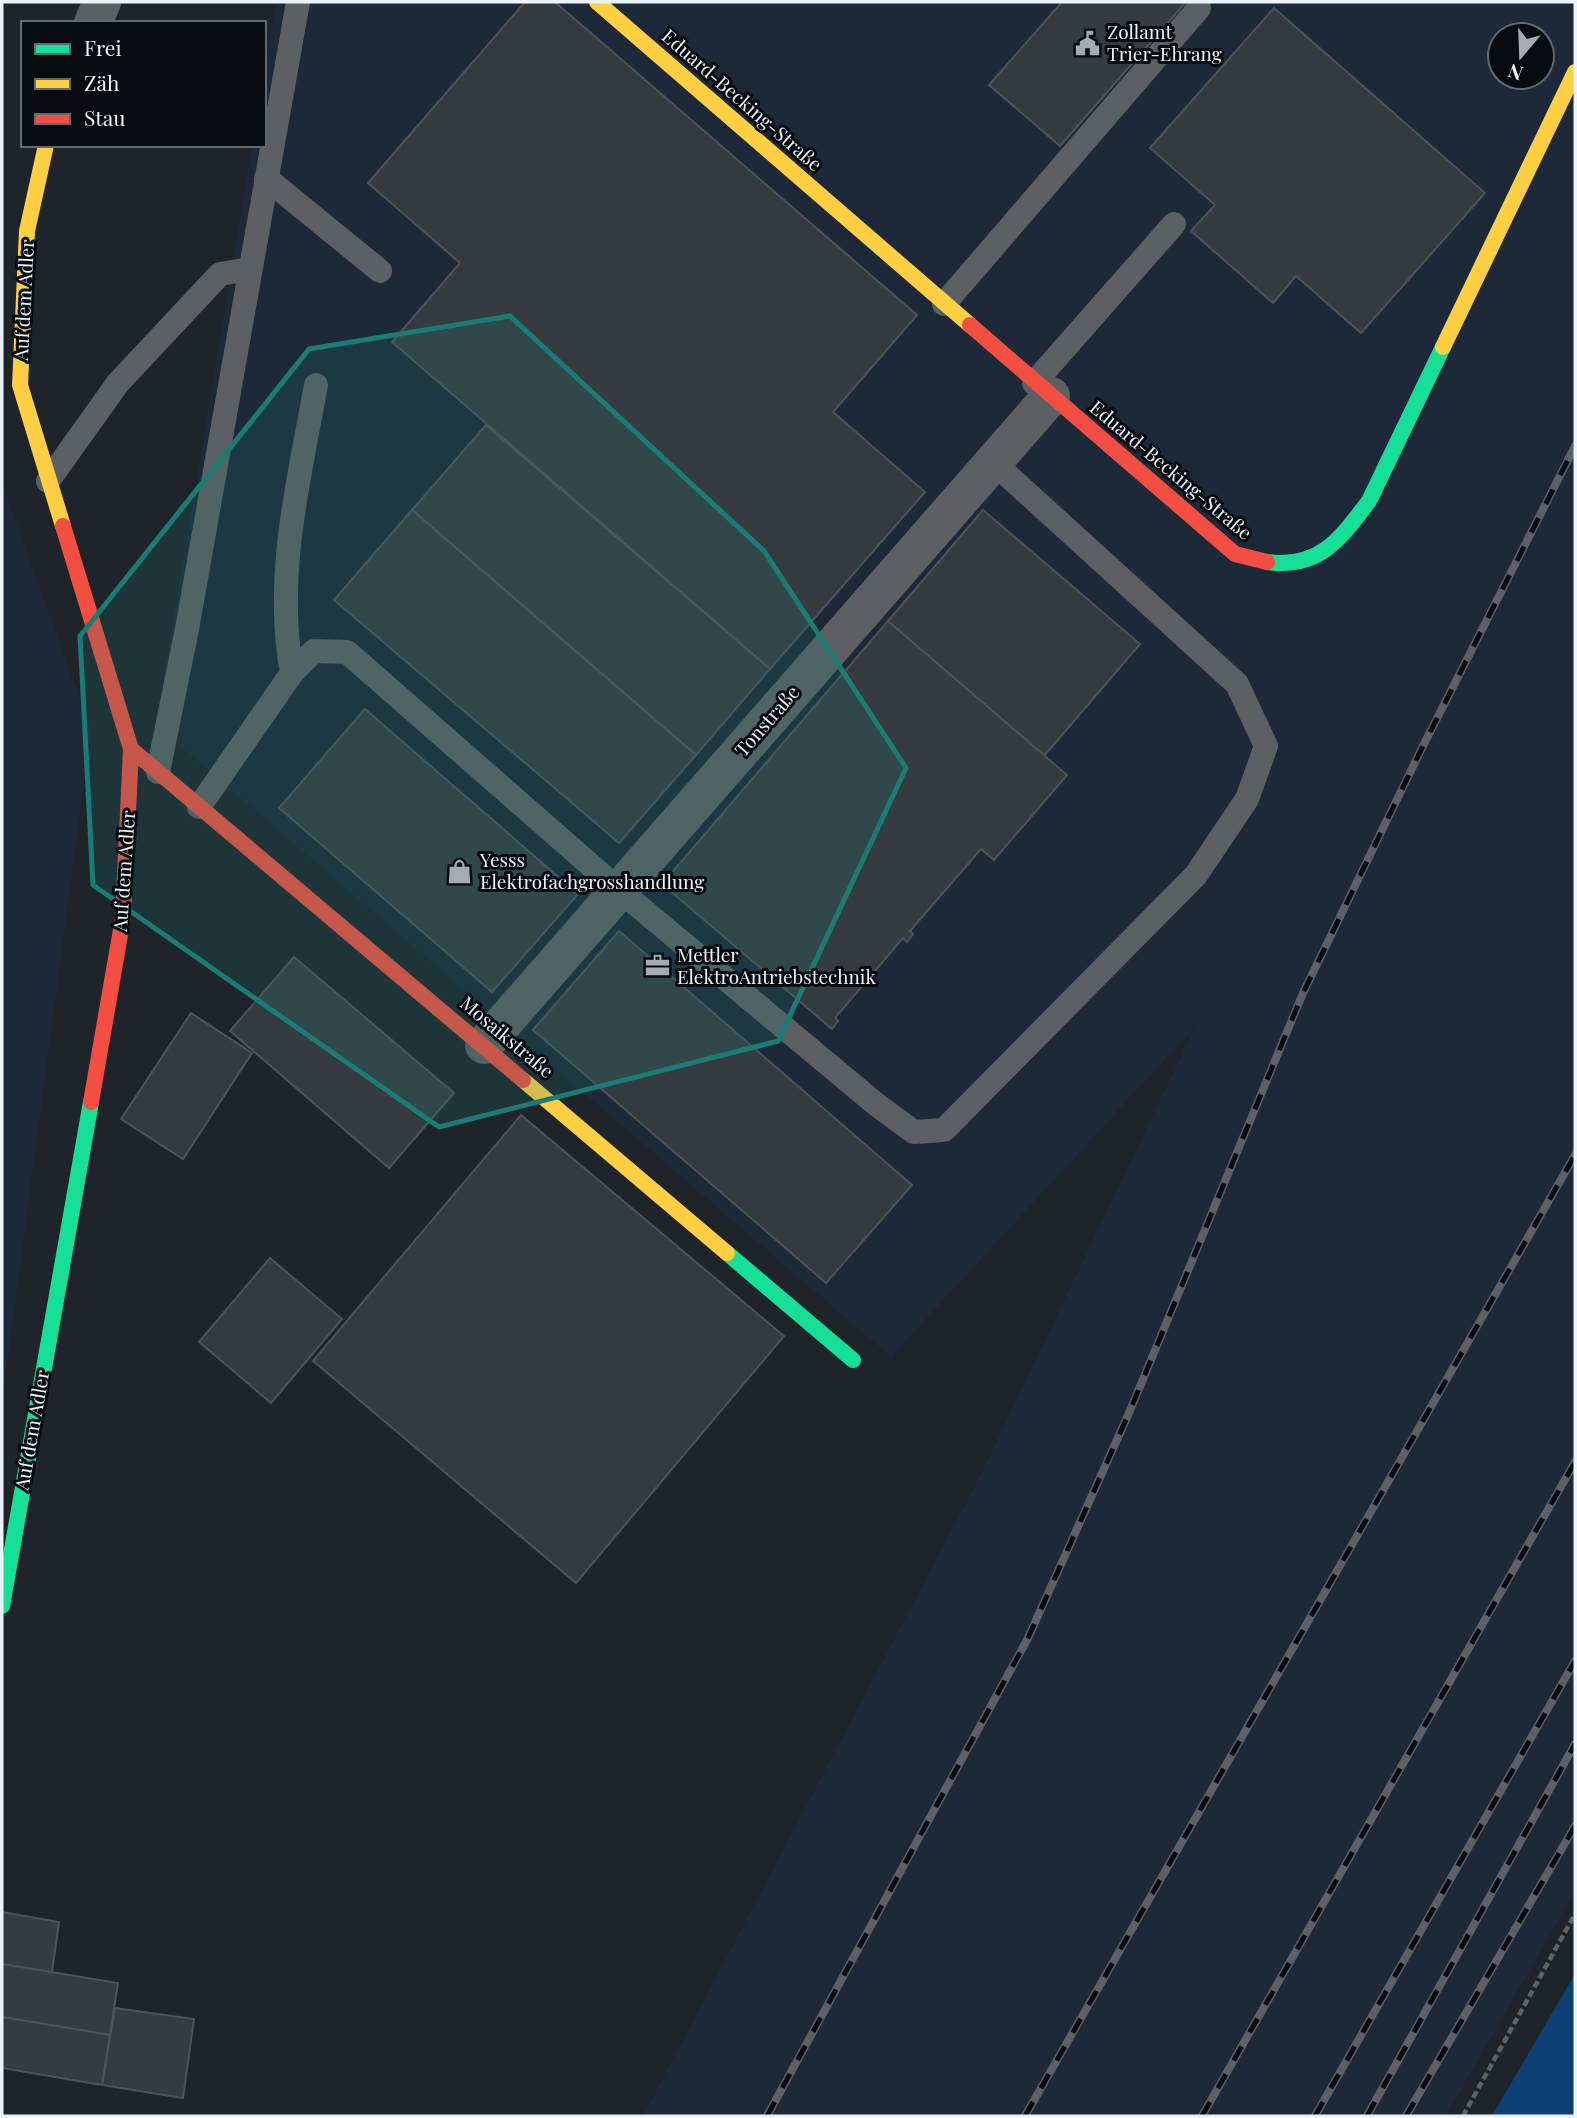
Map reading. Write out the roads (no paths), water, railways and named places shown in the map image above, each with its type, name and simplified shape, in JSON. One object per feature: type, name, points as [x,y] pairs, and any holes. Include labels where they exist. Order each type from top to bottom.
[{"type":"street","points":[[94,21],[102,2]]},
{"type":"street","name":"Eduard-Becking-Straße","points":[[597,2],[1235,555],[1270,565],[1308,563],[1342,536],[1369,501],[1575,72]]},
{"type":"street","name":"Auf dem Adler","points":[[2,1606],[123,918],[131,749],[20,385],[27,231],[46,147]]},
{"type":"street","name":"Tonstraße","points":[[484,1045],[993,462],[1042,389]]},
{"type":"street","name":"Mosaikstraße","points":[[131,749],[853,1360]]},
{"type":"lane","points":[[158,772],[190,615],[298,2]]},
{"type":"lane","points":[[944,304],[1199,8]]},
{"type":"lane","points":[[266,178],[380,271]]},
{"type":"lane","points":[[1042,389],[1174,224]]},
{"type":"lane","points":[[48,481],[118,383],[220,274],[250,270]]},
{"type":"lane","points":[[292,673],[284,631],[286,575],[291,523],[316,386]]},
{"type":"lane","points":[[199,807],[292,673],[314,651],[347,652],[619,890],[877,1105],[914,1132],[944,1130],[1196,875],[1247,799],[1266,746],[1237,684],[993,462]]},
{"type":"railway","points":[[767,2116],[1028,1638],[1129,1413],[1303,993],[1421,750],[1575,446]]},
{"type":"railway","points":[[1025,2116],[1575,1155]]},
{"type":"railway","points":[[1202,2116],[1575,1462]]},
{"type":"railway","points":[[1315,2116],[1575,1661]]},
{"type":"railway","points":[[1367,2116],[1575,1744]]},
{"type":"railway","points":[[1406,2116],[1575,1826]]},
{"type":"place","name":"Zollamt Trier-Ehrang","points":[[1087,43]]},
{"type":"place","name":"Yesss Elektrofachgrosshandlung","points":[[460,871]]},
{"type":"place","name":"Mettler ElektroAntriebstechnik","points":[[657,966]]}]
